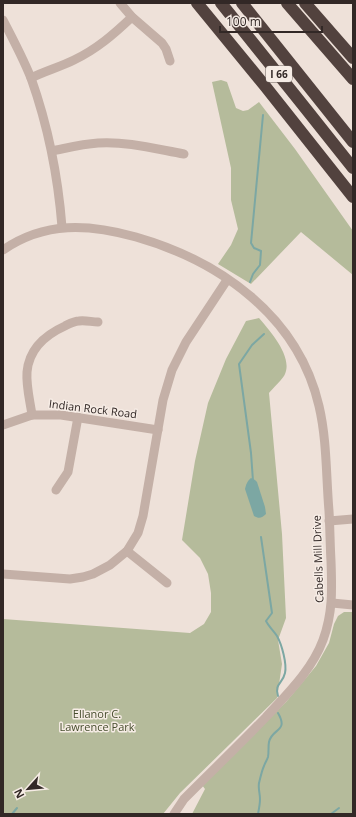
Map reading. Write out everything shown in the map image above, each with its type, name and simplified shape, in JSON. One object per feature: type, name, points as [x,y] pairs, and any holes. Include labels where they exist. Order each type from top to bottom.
[{"type":"highway","points":[[197,3],[353,197]]},
{"type":"highway","name":"I 66","points":[[221,3],[353,168]]},
{"type":"highway","points":[[242,3],[353,142]]},
{"type":"highway","points":[[287,3],[353,79]]},
{"type":"highway","points":[[306,3],[353,58]]},
{"type":"highway","points":[[334,58],[353,84]]},
{"type":"highway","points":[[335,146],[353,163]]},
{"type":"street","points":[[120,3],[132,17],[162,43],[166,49],[170,61]]},
{"type":"street","points":[[31,78],[74,60],[92,50],[114,34],[132,17]]},
{"type":"street","points":[[3,20],[31,78],[52,151],[62,227]]},
{"type":"street","points":[[52,151],[88,144],[108,143],[126,144],[184,154]]},
{"type":"street","name":"Cabells Mill Drive","points":[[3,250],[22,239],[42,232],[62,227],[90,228],[127,234],[150,241],[193,259],[214,271],[248,295],[274,318],[296,349],[307,370],[316,394],[324,444],[332,592],[332,603],[324,639],[306,671],[284,698],[184,799],[174,814]]},
{"type":"street","points":[[3,574],[70,579],[82,577],[102,570],[127,551],[138,533],[143,516],[167,384],[186,342],[227,280]]},
{"type":"street","points":[[32,415],[27,383],[27,372],[30,359],[39,343],[48,335],[68,325],[80,321],[98,322]]},
{"type":"street","name":"Indian Rock Road","points":[[3,425],[32,415],[61,415],[158,430]]},
{"type":"street","points":[[56,490],[68,472],[78,417]]},
{"type":"street","points":[[329,521],[353,519]]},
{"type":"street","points":[[127,551],[167,584]]},
{"type":"street","points":[[332,603],[353,605]]},
{"type":"green space","points":[[221,80],[227,82],[236,108],[243,111],[248,110],[259,102],[295,149],[353,231],[353,275],[301,232],[251,284],[218,264],[231,245],[238,229],[231,200],[231,168],[212,82]]},
{"type":"green space","name":"Ellanor C. Lawrence Park","points":[[259,318],[279,344],[286,359],[287,367],[284,376],[269,393],[282,534],[286,618],[278,640],[282,664],[277,698],[180,793],[163,814],[3,814],[3,619],[190,633],[204,624],[211,612],[211,593],[208,574],[200,558],[182,540],[195,461],[208,403],[226,359],[246,321]]},
{"type":"green space","points":[[344,612],[353,612],[353,814],[192,814],[205,789],[202,785],[286,702],[316,666],[329,643],[334,624],[338,616]]},
{"type":"water","points":[[251,478],[257,482],[265,507],[266,514],[260,518],[254,516],[245,489]]},
{"type":"waterway","points":[[250,282],[253,274],[260,265],[261,251],[254,248],[251,243],[263,115]]},
{"type":"waterway","points":[[253,481],[251,453],[239,364],[252,345],[264,334]]},
{"type":"waterway","points":[[261,537],[272,613],[266,621],[276,634],[284,654],[285,673],[277,689],[278,696]]},
{"type":"waterway","points":[[258,814],[260,801],[259,783],[268,757],[269,742],[273,734],[281,727],[282,724],[278,713]]},
{"type":"waterway","points":[[12,814],[17,808]]},
{"type":"waterway","points":[[331,814],[339,808]]}]
